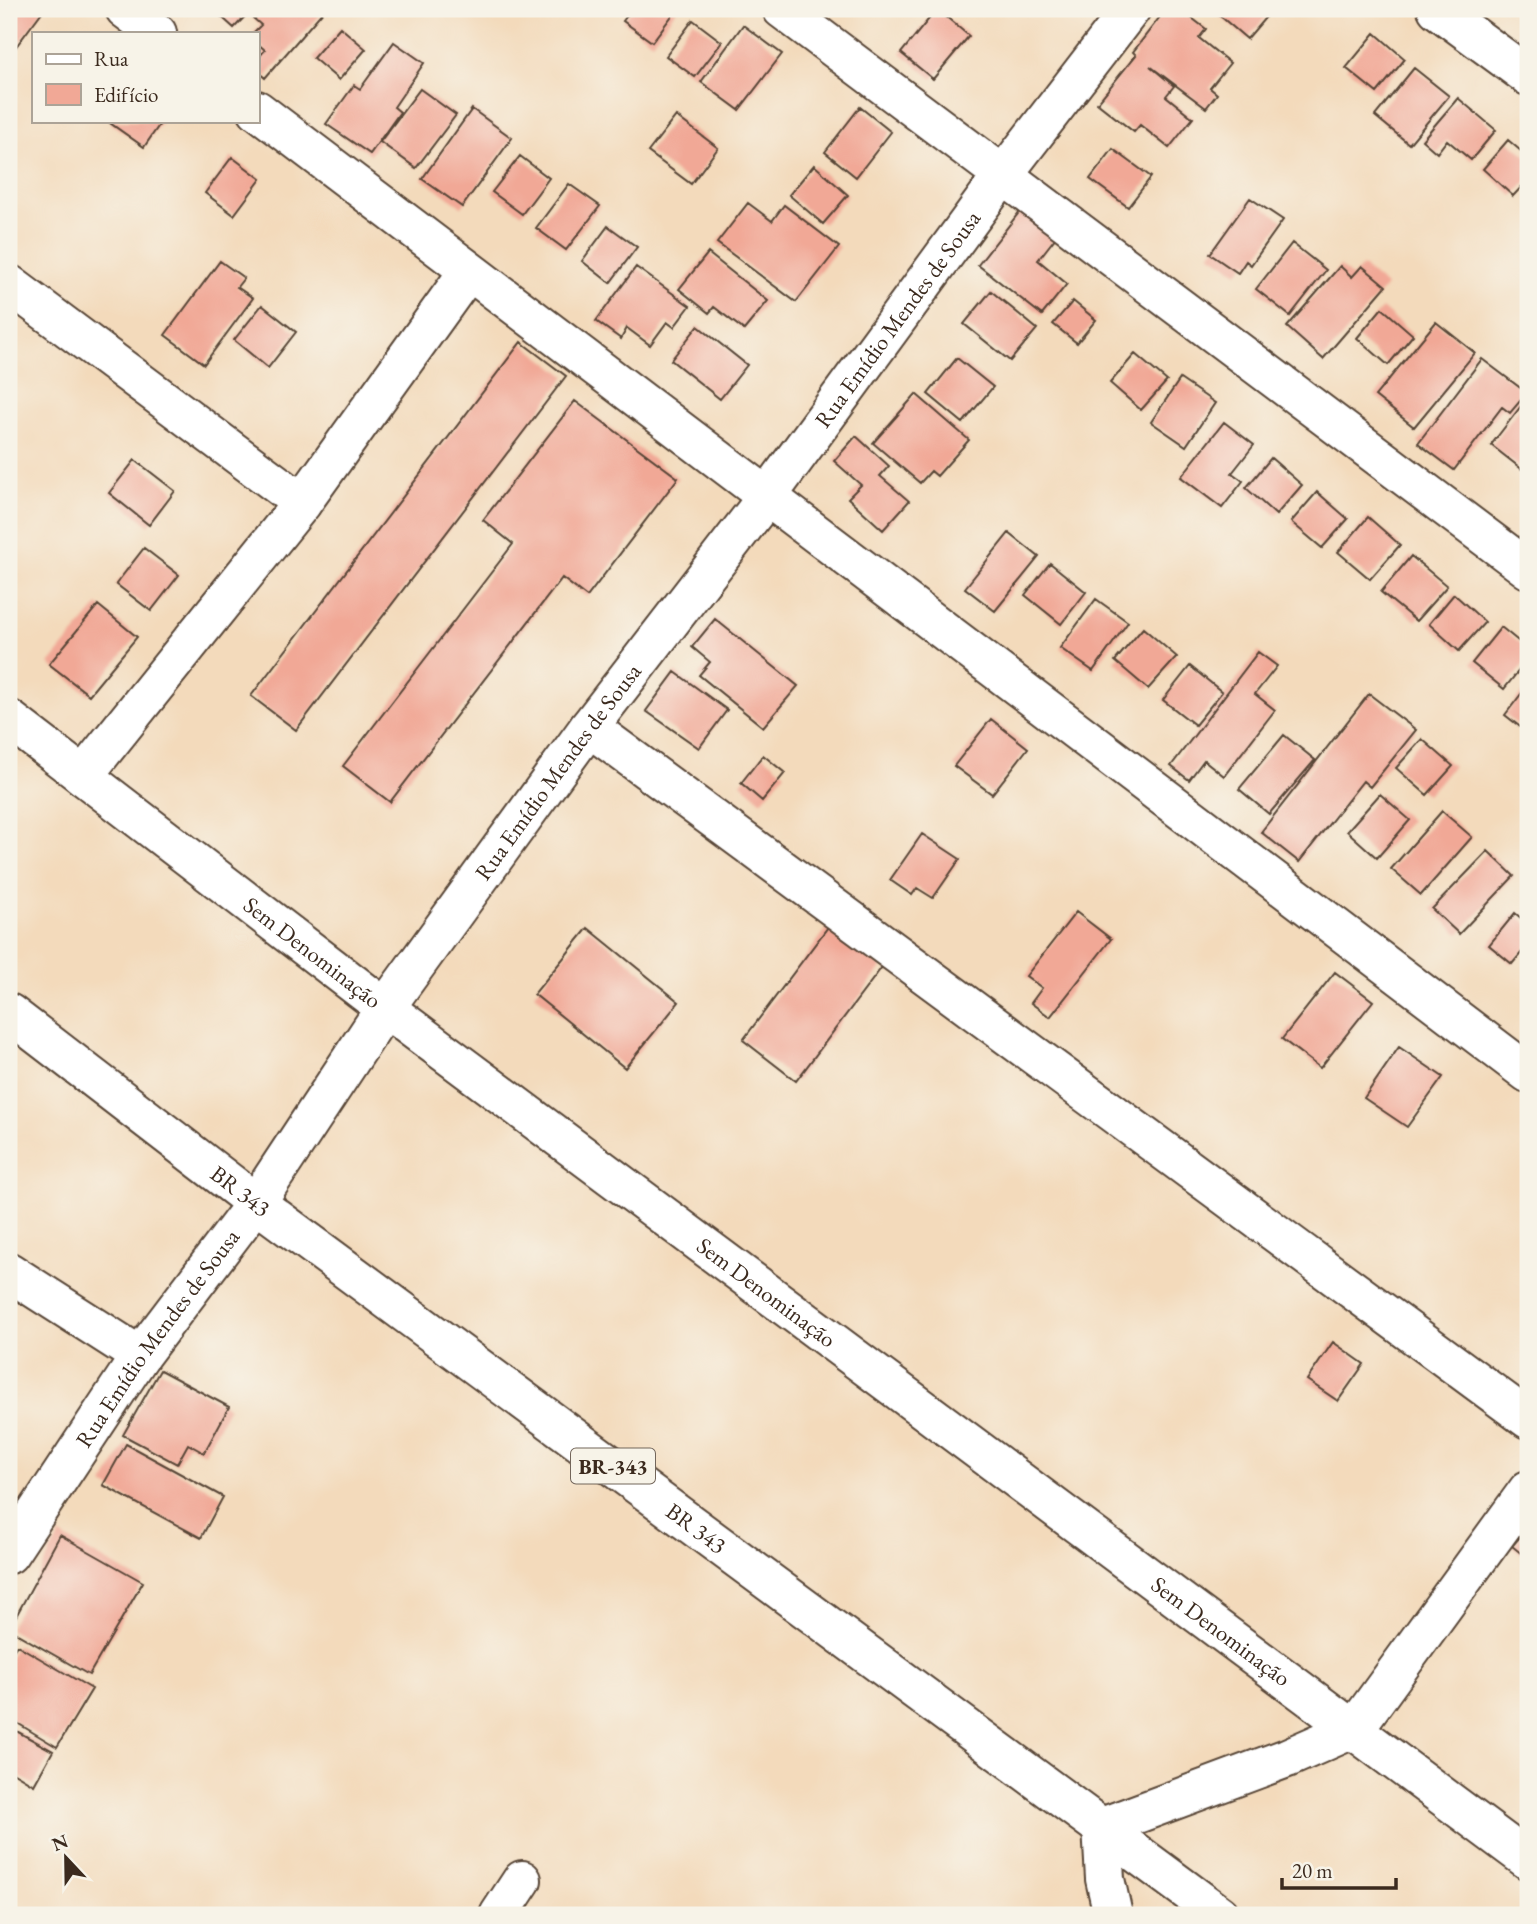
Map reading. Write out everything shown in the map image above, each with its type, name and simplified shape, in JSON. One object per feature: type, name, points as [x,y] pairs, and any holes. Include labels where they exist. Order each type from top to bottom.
[{"type":"street","points":[[125,9],[156,32]]},
{"type":"street","points":[[782,9],[1528,569]]},
{"type":"street","name":"Rua Emídio Mendes de Sousa","points":[[9,1555],[140,1356],[256,1203],[385,1008],[589,726],[766,498],[1003,175],[1131,9]]},
{"type":"street","points":[[1437,9],[1528,76]]},
{"type":"street","points":[[259,112],[1528,1073]]},
{"type":"street","points":[[83,776],[302,503],[468,272]]},
{"type":"street","points":[[9,284],[302,503]]},
{"type":"street","name":"Sem Denominação","points":[[9,719],[385,1008],[1355,1728],[1528,1860]]},
{"type":"street","points":[[589,726],[1528,1419]]},
{"type":"street","name":"BR 343","points":[[9,1013],[256,1203],[1220,1915]]},
{"type":"street","points":[[9,1272],[140,1356]]},
{"type":"street","points":[[1113,1915],[1105,1879],[1102,1827],[1251,1772],[1355,1728],[1528,1490]]},
{"type":"street","points":[[499,1915],[523,1880]]},
{"type":"building","points":[[9,9],[44,9],[9,56]]},
{"type":"building","points":[[213,9],[252,9],[234,28]]},
{"type":"building","points":[[261,9],[325,9],[265,78],[259,73],[259,57],[265,50],[259,45],[259,32],[254,32],[261,25],[253,18]]},
{"type":"building","points":[[632,9],[677,9],[652,42],[623,21]]},
{"type":"building","points":[[937,9],[969,36],[933,79],[901,53]]},
{"type":"building","points":[[1166,9],[1180,9],[1206,29],[1199,38],[1230,63],[1210,88],[1217,94],[1206,108],[1150,66],[1174,86],[1166,96],[1193,118],[1169,148],[1140,125],[1134,132],[1097,103],[1136,55],[1133,52]]},
{"type":"building","points":[[1212,9],[1268,9],[1271,11],[1247,39]]},
{"type":"building","points":[[693,20],[722,42],[695,77],[666,56]]},
{"type":"building","points":[[743,25],[782,54],[739,110],[701,82]]},
{"type":"building","points":[[340,27],[366,49],[339,80],[313,58]]},
{"type":"building","points":[[1375,33],[1405,59],[1377,93],[1346,68]]},
{"type":"building","points":[[394,42],[424,63],[394,107],[400,112],[370,154],[326,124],[354,85],[360,89]]},
{"type":"building","points":[[1414,68],[1449,96],[1409,144],[1375,116]]},
{"type":"building","points":[[420,89],[456,115],[416,168],[380,142]]},
{"type":"building","points":[[1458,98],[1496,130],[1471,160],[1447,140],[1437,153],[1422,140]]},
{"type":"building","points":[[860,107],[891,132],[856,177],[825,152]]},
{"type":"building","points":[[472,109],[512,138],[462,207],[422,179]]},
{"type":"building","points":[[676,116],[718,148],[691,184],[648,152]]},
{"type":"building","points":[[111,122],[161,122],[144,147]]},
{"type":"building","points":[[1508,140],[1528,157],[1528,180],[1513,196],[1483,169]]},
{"type":"building","points":[[1113,149],[1151,177],[1128,207],[1090,179]]},
{"type":"building","points":[[520,156],[549,178],[522,214],[492,192]]},
{"type":"building","points":[[232,157],[261,179],[234,215],[205,193]]},
{"type":"building","points":[[814,165],[848,195],[823,224],[789,195]]},
{"type":"building","points":[[569,184],[600,206],[566,250],[536,228]]},
{"type":"building","points":[[1250,198],[1283,220],[1251,265],[1246,261],[1238,273],[1210,254]]},
{"type":"building","points":[[748,203],[772,221],[784,205],[839,247],[796,302],[717,243]]},
{"type":"building","points":[[1021,210],[1056,237],[1038,260],[1067,284],[1042,315],[978,265]]},
{"type":"building","points":[[608,226],[637,247],[610,283],[582,261]]},
{"type":"building","points":[[1292,243],[1326,270],[1290,316],[1256,289]]},
{"type":"building","points":[[708,253],[768,301],[744,330],[714,307],[709,313],[679,289]]},
{"type":"building","points":[[220,261],[244,278],[237,287],[253,298],[204,364],[165,335]]},
{"type":"building","points":[[1340,266],[1352,277],[1362,266],[1386,286],[1323,359],[1287,327]]},
{"type":"building","points":[[636,267],[690,306],[674,327],[667,322],[650,345],[627,328],[621,339],[596,321]]},
{"type":"building","points":[[991,291],[1037,329],[1010,361],[964,324]]},
{"type":"building","points":[[1073,301],[1096,320],[1077,343],[1053,324]]},
{"type":"building","points":[[262,305],[296,332],[268,368],[234,340]]},
{"type":"building","points":[[1382,308],[1413,335],[1388,365],[1357,338]]},
{"type":"building","points":[[1436,322],[1475,353],[1414,427],[1375,396]]},
{"type":"building","points":[[698,326],[747,365],[720,399],[671,360]]},
{"type":"building","points":[[521,342],[566,376],[296,730],[251,696]]},
{"type":"building","points":[[1135,354],[1167,381],[1141,410],[1110,383]]},
{"type":"building","points":[[957,358],[993,387],[963,423],[928,394]]},
{"type":"building","points":[[1482,359],[1527,393],[1510,413],[1502,407],[1454,470],[1418,443]]},
{"type":"building","points":[[1180,379],[1215,403],[1186,446],[1151,422]]},
{"type":"building","points":[[916,394],[969,440],[937,476],[931,471],[920,483],[873,443]]},
{"type":"building","points":[[1528,397],[1528,474],[1491,445]]},
{"type":"building","points":[[575,401],[678,478],[587,597],[562,578],[390,802],[343,766],[513,544],[483,520]]},
{"type":"building","points":[[1224,422],[1254,445],[1232,473],[1243,481],[1222,508],[1181,477]]},
{"type":"building","points":[[856,436],[889,466],[880,476],[909,501],[883,530],[848,498],[861,485],[834,461]]},
{"type":"building","points":[[1271,458],[1302,485],[1276,515],[1246,488]]},
{"type":"building","points":[[135,460],[175,491],[149,525],[109,493]]},
{"type":"building","points":[[1317,492],[1348,519],[1322,548],[1291,522]]},
{"type":"building","points":[[1368,517],[1400,545],[1370,579],[1338,552]]},
{"type":"building","points":[[1009,533],[1039,557],[995,611],[965,588]]},
{"type":"building","points":[[144,548],[179,575],[151,611],[116,584]]},
{"type":"building","points":[[1411,556],[1447,586],[1416,621],[1381,592]]},
{"type":"building","points":[[1050,563],[1086,592],[1061,624],[1025,595]]},
{"type":"building","points":[[1454,594],[1485,622],[1459,651],[1429,624]]},
{"type":"building","points":[[1096,599],[1128,622],[1093,671],[1060,648]]},
{"type":"building","points":[[98,605],[137,637],[89,695],[49,664]]},
{"type":"building","points":[[715,619],[798,686],[763,727],[699,675],[710,662],[692,647]]},
{"type":"building","points":[[1501,627],[1528,649],[1528,659],[1504,689],[1472,663]]},
{"type":"building","points":[[1143,628],[1177,657],[1148,689],[1115,661]]},
{"type":"building","points":[[1258,652],[1277,666],[1255,694],[1275,710],[1224,776],[1204,760],[1189,780],[1171,766]]},
{"type":"building","points":[[1190,666],[1222,692],[1195,725],[1163,700]]},
{"type":"building","points":[[675,672],[727,710],[699,748],[646,711]]},
{"type":"building","points":[[1528,685],[1528,733],[1505,715]]},
{"type":"building","points":[[1369,694],[1416,730],[1370,787],[1363,781],[1299,862],[1261,832]]},
{"type":"building","points":[[991,719],[1028,748],[992,794],[954,766]]},
{"type":"building","points":[[1284,735],[1315,760],[1269,814],[1239,789]]},
{"type":"building","points":[[1422,739],[1453,766],[1427,795],[1396,768]]},
{"type":"building","points":[[763,755],[785,773],[762,801],[741,783]]},
{"type":"building","points":[[1380,794],[1410,820],[1377,858],[1347,831]]},
{"type":"building","points":[[1442,811],[1472,837],[1421,895],[1391,869]]},
{"type":"building","points":[[922,834],[960,859],[933,898],[917,888],[912,895],[890,880]]},
{"type":"building","points":[[1488,851],[1514,876],[1459,934],[1432,909]]},
{"type":"building","points":[[1076,912],[1111,939],[1050,1017],[1031,1003],[1042,988],[1026,976]]},
{"type":"building","points":[[1515,913],[1528,924],[1528,945],[1512,964],[1489,945]]},
{"type":"building","points":[[828,927],[882,967],[796,1081],[743,1040]]},
{"type":"building","points":[[588,928],[679,1002],[625,1068],[534,994]]},
{"type":"building","points":[[1335,972],[1373,1001],[1320,1068],[1282,1039]]},
{"type":"building","points":[[1399,1047],[1443,1077],[1407,1127],[1364,1098]]},
{"type":"building","points":[[1333,1342],[1364,1364],[1338,1401],[1307,1380]]},
{"type":"building","points":[[160,1370],[229,1407],[204,1453],[188,1444],[177,1464],[123,1435]]},
{"type":"building","points":[[126,1444],[223,1497],[201,1538],[103,1485]]},
{"type":"building","points":[[1528,1528],[1528,1559],[1512,1546]]},
{"type":"building","points":[[60,1535],[143,1582],[89,1675],[9,1629]]},
{"type":"building","points":[[17,1645],[92,1689],[57,1747],[9,1718],[9,1657]]},
{"type":"building","points":[[9,1727],[53,1751],[34,1785],[9,1770]]}]
